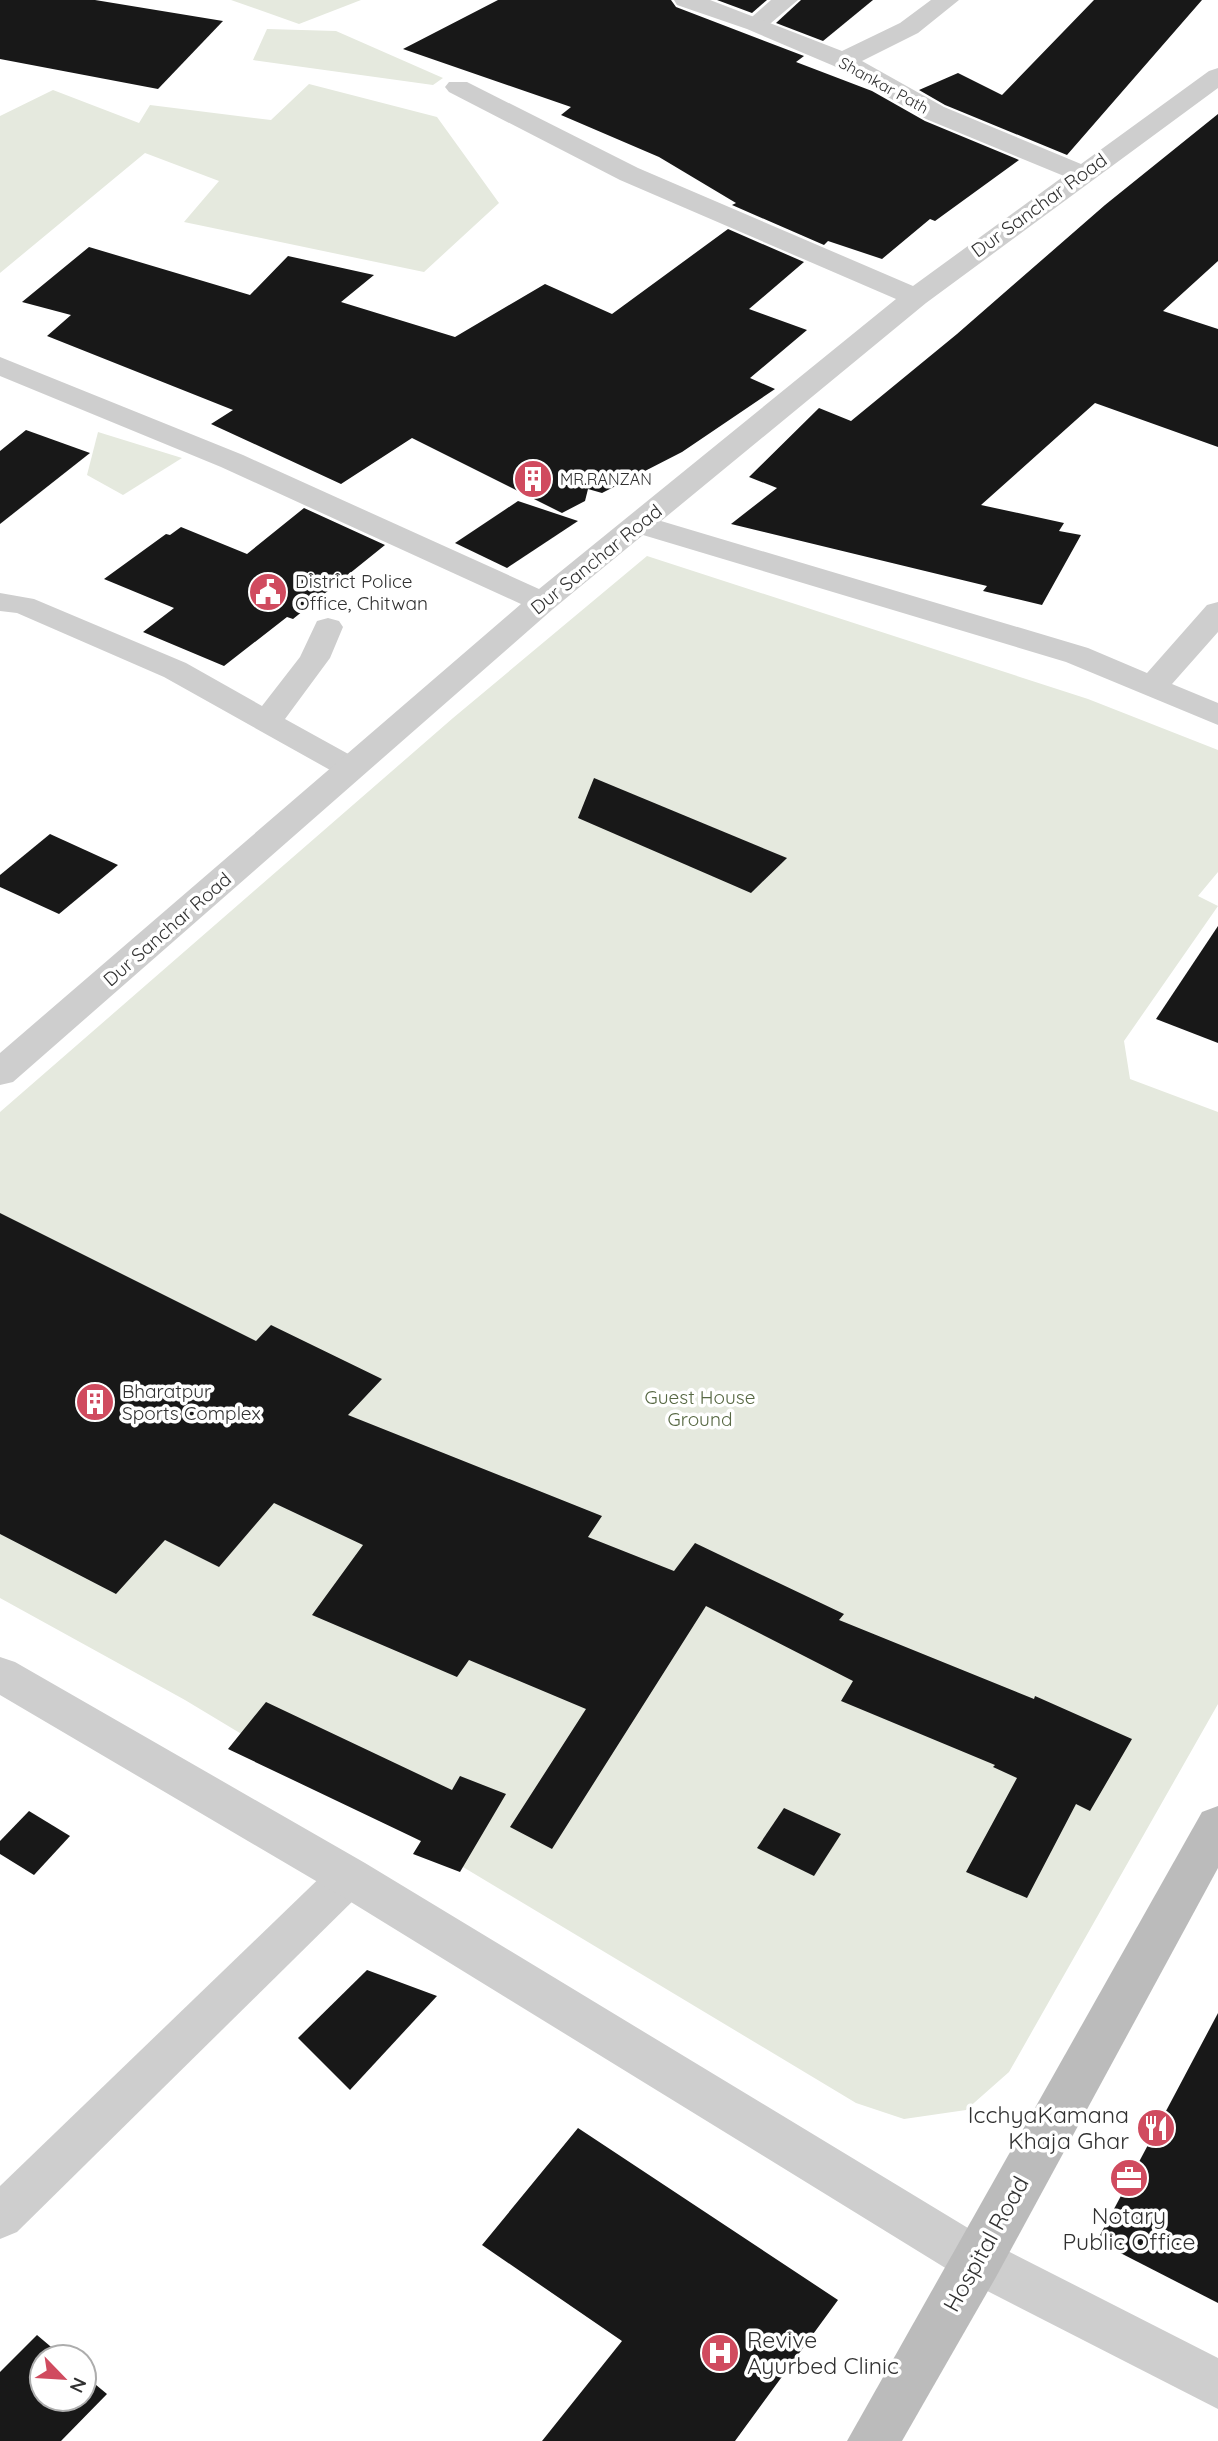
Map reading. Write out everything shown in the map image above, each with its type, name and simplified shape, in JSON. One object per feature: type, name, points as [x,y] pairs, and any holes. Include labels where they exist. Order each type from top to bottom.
[{"type":"street","name":"Shankar Path","points":[[686,0],[756,24],[843,61],[935,113],[1081,173]]},
{"type":"street","points":[[843,61],[909,28],[947,0]]},
{"type":"street","name":"Dur Sanchar Road","points":[[4,1065],[542,602],[916,297],[1081,173],[1218,76]]},
{"type":"street","points":[[458,87],[629,174],[916,297]]},
{"type":"street","points":[[0,366],[232,461],[542,602]]},
{"type":"street","points":[[639,524],[1077,655],[1218,715]]},
{"type":"street","points":[[1151,688],[1218,612]]},
{"type":"street","points":[[0,1674],[349,1877],[978,2261],[1218,2385]]},
{"type":"street","name":"Hospital Road","points":[[873,2441],[978,2261],[1218,1825]]},
{"type":"lane","points":[[756,24],[786,0]]},
{"type":"lane","points":[[8,598],[175,670],[350,768]]},
{"type":"lane","points":[[268,720],[315,658],[328,627]]},
{"type":"lane","points":[[0,2217],[349,1877]]},
{"type":"green space","points":[[231,0],[361,0],[299,24]]},
{"type":"green space","points":[[267,29],[336,31],[443,78],[433,85],[253,60]]},
{"type":"green space","points":[[309,84],[437,117],[499,203],[424,272],[184,222],[219,181],[145,153],[0,273],[0,116],[53,90],[139,123],[150,105],[271,120]]},
{"type":"green space","points":[[98,432],[182,458],[123,495],[87,475]]},
{"type":"green space","name":"Guest House Ground","points":[[647,556],[1088,699],[1218,750],[1218,872],[1198,896],[1218,906],[1124,1041],[1130,1079],[1218,1112],[1218,1704],[1009,2072],[966,2110],[904,2119],[856,2103],[185,1700],[0,1598],[0,1112],[453,718]]},
{"type":"building","points":[[0,0],[95,0],[223,21],[158,89],[0,59]]},
{"type":"building","points":[[498,0],[671,0],[676,7],[804,56],[796,62],[872,91],[925,121],[1019,160],[935,221],[930,219],[882,259],[828,241],[824,245],[732,205],[736,203],[659,157],[561,115],[571,107],[403,49]]},
{"type":"building","points":[[717,0],[767,0],[752,13]]},
{"type":"building","points":[[801,0],[873,0],[823,41],[776,23]]},
{"type":"building","points":[[1094,0],[1202,0],[1067,155],[945,105],[919,90],[958,73],[1002,95]]},
{"type":"building","points":[[1218,114],[1218,261],[1163,311],[1218,329],[1218,447],[1095,403],[981,505],[1064,523],[1059,531],[1081,535],[1042,605],[983,591],[987,586],[731,524],[777,488],[749,477],[819,408],[851,421],[957,334],[1105,205]]},
{"type":"building","points":[[728,229],[804,262],[749,309],[807,330],[750,378],[775,389],[682,452],[602,493],[588,489],[585,501],[562,513],[412,438],[341,484],[211,424],[233,410],[47,336],[71,315],[22,302],[89,247],[250,295],[288,256],[374,275],[341,302],[455,337],[545,284],[612,314]]},
{"type":"building","points":[[26,430],[90,453],[0,524],[0,451]]},
{"type":"building","points":[[518,501],[578,521],[507,568],[455,543]]},
{"type":"building","points":[[304,508],[385,545],[293,619],[287,617],[224,666],[143,632],[174,608],[104,579],[166,534],[170,535],[181,527],[247,554]]},
{"type":"building","points":[[594,778],[787,858],[751,893],[578,818]]},
{"type":"building","points":[[50,834],[118,865],[59,914],[0,887],[0,875]]},
{"type":"building","points":[[1218,926],[1218,1043],[1156,1019]]},
{"type":"building","points":[[0,1213],[256,1341],[271,1325],[382,1379],[348,1415],[602,1516],[588,1537],[674,1571],[695,1543],[844,1614],[839,1620],[1034,1699],[1035,1696],[1132,1739],[1090,1811],[1076,1804],[1027,1898],[966,1872],[1017,1778],[993,1767],[995,1765],[841,1701],[853,1681],[706,1606],[552,1849],[510,1827],[586,1709],[469,1660],[457,1677],[312,1615],[363,1545],[274,1503],[219,1567],[165,1540],[116,1594],[0,1534]]},
{"type":"building","points":[[266,1702],[452,1790],[460,1776],[506,1794],[460,1872],[413,1854],[421,1841],[228,1749]]},
{"type":"building","points":[[784,1808],[841,1834],[814,1876],[757,1848]]},
{"type":"building","points":[[29,1811],[70,1836],[34,1875],[0,1854],[0,1841]]},
{"type":"building","points":[[367,1970],[437,1996],[350,2090],[298,2038]]},
{"type":"building","points":[[1218,2013],[1218,2303],[1097,2241]]},
{"type":"building","points":[[578,2128],[838,2300],[735,2441],[542,2441],[622,2341],[482,2245]]},
{"type":"building","points":[[37,2335],[46,2343],[29,2343]]},
{"type":"building","points":[[28,2344],[28,2413],[88,2413],[61,2441],[0,2441],[0,2372]]},
{"type":"building","points":[[98,2387],[107,2394],[98,2403]]},
{"type":"place","name":"MR.RANZAN","points":[[533,479]]},
{"type":"place","name":"District Police Office, Chitwan","points":[[268,592]]},
{"type":"place","name":"Bharatpur Sports Complex","points":[[95,1402]]},
{"type":"place","name":"IcchyaKamana Khaja Ghar","points":[[1156,2128]]},
{"type":"place","name":"Notary Public Office","points":[[1129,2178]]},
{"type":"place","name":"Revive Ayurbed Clinic","points":[[720,2353]]}]
